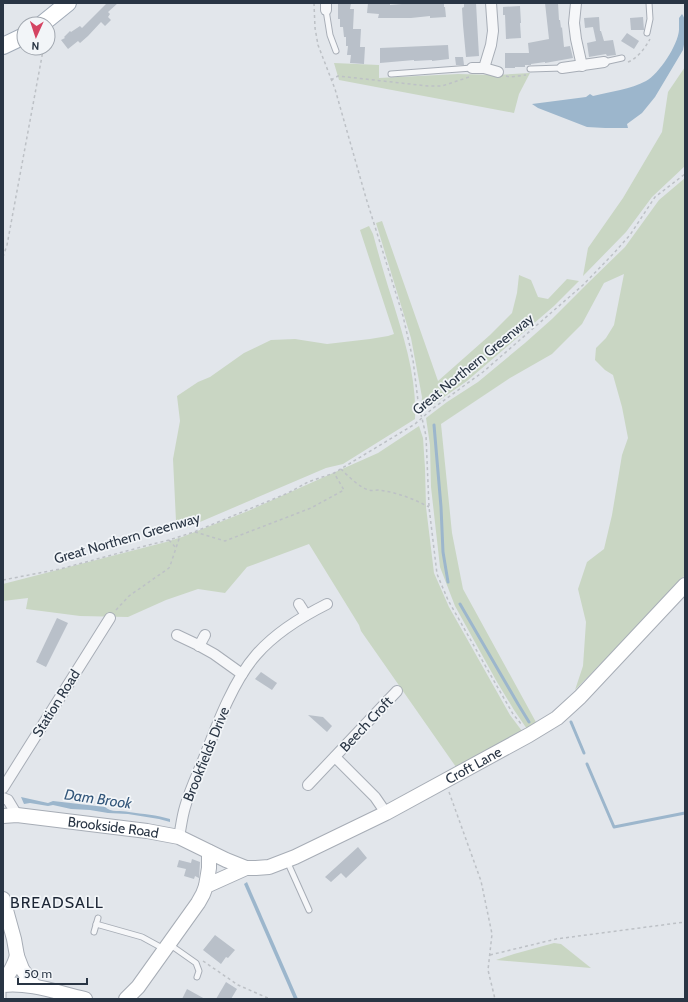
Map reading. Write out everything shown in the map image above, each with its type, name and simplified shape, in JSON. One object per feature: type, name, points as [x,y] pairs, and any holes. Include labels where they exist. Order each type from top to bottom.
[{"type":"main road","points":[[52,16],[68,3]]},
{"type":"main road","points":[[3,46],[16,40]]},
{"type":"street","points":[[484,68],[491,45],[493,31],[491,3]]},
{"type":"street","points":[[576,3],[574,23],[582,66]]},
{"type":"street","points":[[562,68],[604,62]]},
{"type":"street","points":[[473,72],[484,68],[501,74]]},
{"type":"street","name":"Croft Lane","points":[[214,854],[246,868],[269,867],[386,813],[529,735],[557,718],[580,698],[685,585]]},
{"type":"street","points":[[299,604],[306,615]]},
{"type":"street","name":"Brookfields Drive","points":[[179,837],[184,808],[217,725],[242,674],[256,655],[268,643],[306,615],[327,604]]},
{"type":"street","name":"Station Road","points":[[3,788],[110,618]]},
{"type":"street","points":[[199,646],[205,634]]},
{"type":"street","points":[[177,635],[214,654],[242,674]]},
{"type":"street","name":"Beech Croft","points":[[308,785],[397,691]]},
{"type":"street","name":"Beech Croft","points":[[335,757],[375,797],[386,813]]},
{"type":"street","points":[[3,798],[8,800],[18,815]]},
{"type":"street","name":"Brookside Road","points":[[3,816],[18,815],[147,831],[179,837],[214,854]]},
{"type":"street","points":[[127,999],[138,987],[198,903],[206,886],[209,868],[214,854]]},
{"type":"street","points":[[206,886],[246,868]]},
{"type":"street","points":[[3,899],[17,956],[22,969],[34,986]]},
{"type":"street","points":[[3,980],[8,976],[17,956]]},
{"type":"street","points":[[3,986],[11,984],[34,986],[85,999]]},
{"type":"lane","points":[[647,32],[650,19],[649,3]]},
{"type":"lane","points":[[326,6],[330,35],[336,51]]},
{"type":"lane","points":[[604,62],[622,58]]},
{"type":"lane","points":[[530,72],[562,68]]},
{"type":"lane","points":[[391,74],[473,72]]},
{"type":"lane","points":[[287,860],[309,910]]},
{"type":"lane","points":[[94,932],[97,921],[167,946],[196,963],[199,971],[197,977]]},
{"type":"lane","points":[[3,993],[4,999]]},
{"type":"path","points":[[314,3],[315,28],[318,45],[335,88],[366,198],[403,316],[413,360],[419,409],[426,436],[429,507],[438,574],[448,600],[513,714],[529,735]]},
{"type":"path","points":[[627,62],[632,60],[645,48],[652,36]]},
{"type":"path","points":[[3,257],[8,245],[42,56]]},
{"type":"path","points":[[331,80],[338,76],[428,86],[442,86],[473,72]]},
{"type":"path","points":[[501,74],[510,77],[530,72]]},
{"type":"path","name":"Great Northern Greenway","points":[[3,580],[60,569],[194,532],[341,469],[415,424],[432,409],[483,372],[583,285],[630,235],[655,198],[685,174]]},
{"type":"path","points":[[341,469],[369,491],[377,490],[396,494],[429,507]]},
{"type":"path","points":[[194,532],[225,541],[311,508],[344,490],[334,473]]},
{"type":"path","points":[[110,618],[129,596],[169,568],[172,564],[180,536]]},
{"type":"path","points":[[168,540],[176,548]]},
{"type":"path","points":[[444,782],[481,881],[492,934],[488,970],[495,999]]},
{"type":"path","points":[[490,954],[556,938],[685,922]]},
{"type":"path","points":[[201,960],[238,985],[270,999]]},
{"type":"green space","points":[[334,63],[379,65],[379,78],[458,74],[495,75],[530,73],[519,94],[514,113],[339,80]]},
{"type":"green space","points":[[685,67],[685,166],[652,197],[626,232],[583,276],[588,248],[623,198],[662,132],[668,92]]},
{"type":"green space","points":[[685,178],[685,575],[667,596],[575,690],[583,666],[586,622],[578,589],[587,562],[604,549],[612,515],[622,455],[628,438],[622,407],[613,375],[605,370],[595,360],[596,348],[606,338],[614,325],[624,274],[604,283],[582,324],[552,354],[510,378],[441,424],[452,533],[463,589],[537,724],[527,729],[497,682],[455,606],[440,567],[431,487],[430,445],[426,418],[447,402],[478,382],[552,319],[625,247],[659,200]]},
{"type":"green space","points":[[382,221],[438,381],[490,335],[512,313],[517,293],[519,275],[531,280],[538,297],[548,299],[567,279],[579,281],[554,306],[467,381],[434,404],[421,409],[422,397],[411,338],[376,223]]},
{"type":"green space","points":[[369,226],[373,234],[409,358],[414,388],[415,419],[343,464],[326,468],[186,528],[176,521],[173,459],[180,421],[177,396],[198,382],[210,377],[244,353],[271,340],[295,339],[327,344],[370,339],[394,334],[360,230]]},
{"type":"green space","points":[[419,426],[423,438],[426,507],[434,573],[449,607],[510,715],[522,731],[456,767],[361,631],[359,625],[309,544],[247,567],[225,593],[198,589],[166,600],[128,617],[80,616],[26,609],[28,598],[3,601],[3,584],[182,537],[248,511],[378,453]]},
{"type":"green space","points":[[554,943],[561,944],[591,968],[496,960],[514,954]]},
{"type":"water","points":[[682,14],[685,21],[683,50],[655,97],[642,113],[627,124],[628,128],[587,127],[538,108],[532,104],[586,97],[590,94],[593,96],[627,88],[646,81],[662,66],[672,51],[678,36],[679,18]]},
{"type":"water","points":[[21,797],[48,803],[53,801],[105,807],[113,811],[126,811],[170,819],[170,822],[128,814],[71,809],[53,805],[48,806],[30,803],[24,804]]},
{"type":"water","points":[[247,882],[298,999],[294,999],[244,884]]},
{"type":"building","points":[[107,3],[118,3],[108,12],[110,14],[108,17],[111,20],[105,26],[101,22],[80,43],[78,41],[68,49],[61,40],[65,38],[64,37],[70,31],[71,32],[80,26],[82,28]]},
{"type":"building","points":[[338,3],[351,3],[350,9],[354,9],[353,29],[361,29],[360,47],[365,47],[364,64],[350,63],[351,55],[347,55],[348,46],[346,46],[346,37],[344,37],[343,27],[340,27],[340,19],[338,19]]},
{"type":"building","points":[[368,3],[390,5],[444,3],[446,17],[430,18],[430,16],[411,18],[378,18],[379,14],[367,13]]},
{"type":"building","points":[[464,3],[476,3],[479,56],[466,57],[462,8],[464,7]]},
{"type":"building","points":[[545,3],[558,3],[559,20],[561,28],[562,27],[564,47],[570,46],[573,58],[525,65],[525,67],[505,68],[505,53],[529,53],[528,43],[549,39]]},
{"type":"building","points":[[520,6],[521,38],[506,39],[505,15],[503,15],[503,7]]},
{"type":"building","points":[[599,17],[600,31],[604,41],[613,40],[616,55],[607,56],[606,54],[589,57],[587,43],[596,41],[593,27],[585,28],[584,18]]},
{"type":"building","points":[[643,17],[644,30],[631,30],[630,18]]},
{"type":"building","points":[[627,33],[639,41],[634,49],[621,41]]},
{"type":"building","points":[[448,45],[449,59],[380,63],[380,48]]},
{"type":"building","points":[[455,57],[463,57],[464,65],[456,65]]},
{"type":"building","points":[[57,618],[68,623],[46,667],[36,662]]},
{"type":"building","points":[[261,672],[277,683],[272,690],[255,679]]},
{"type":"building","points":[[308,715],[323,717],[332,726],[327,732]]},
{"type":"building","points":[[358,847],[367,858],[346,878],[341,873],[331,882],[325,877]]},
{"type":"building","points":[[192,859],[200,862],[199,878],[195,876],[194,879],[184,876],[186,869],[177,867],[179,860],[191,863]]},
{"type":"building","points":[[215,935],[235,950],[228,958],[226,957],[221,964],[203,950]]},
{"type":"building","points":[[226,982],[237,989],[231,999],[216,999]]},
{"type":"building","points":[[187,989],[205,999],[182,999]]},
{"type":"waterway","points":[[434,425],[443,552],[448,582]]},
{"type":"waterway","points":[[460,604],[529,722]]},
{"type":"waterway","points":[[571,722],[584,753]]},
{"type":"waterway","points":[[587,764],[614,827],[685,813]]},
{"type":"district","name":"BREADSALL","points":[[57,902]]},
{"type":"water label","name":"Dam Brook","points":[[98,799]]}]
